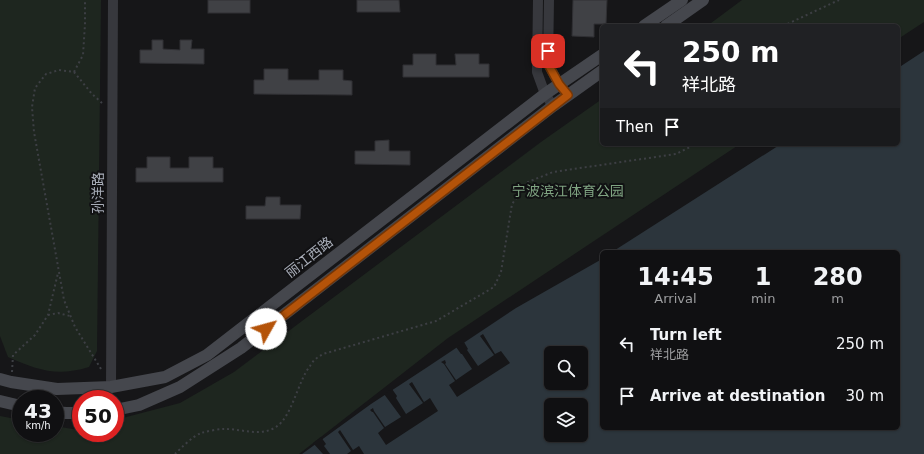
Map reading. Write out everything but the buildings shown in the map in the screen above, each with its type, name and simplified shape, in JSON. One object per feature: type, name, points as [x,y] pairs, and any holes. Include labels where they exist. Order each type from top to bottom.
[{"type":"main road","points":[[647,24],[682,0]]},
{"type":"main road","points":[[669,24],[703,0]]},
{"type":"main road","name":"丽江西路","points":[[5,380],[57,389],[111,387],[165,377],[207,355],[544,94],[600,56]]},
{"type":"main road","points":[[124,408],[139,405],[180,387],[241,348],[553,106],[600,72]]},
{"type":"main road","points":[[0,401],[12,404]]},
{"type":"street","name":"孙洋路","points":[[111,387],[114,0]]},
{"type":"street","points":[[538,0],[537,72],[544,94],[553,106]]},
{"type":"street","points":[[549,0],[548,64],[559,84],[568,95]]},
{"type":"path","points":[[74,72],[83,55],[86,24],[85,0]]},
{"type":"path","points":[[787,24],[839,0]]},
{"type":"path","points":[[111,387],[75,327],[64,300],[34,132],[32,108],[35,88],[46,74],[59,70],[74,72],[92,94],[104,104],[113,108]]},
{"type":"path","points":[[175,454],[200,434],[225,429],[261,432],[278,426],[309,366],[323,354],[436,321],[494,287],[501,272],[512,204],[528,182],[553,172],[676,154],[692,146]]},
{"type":"path","points":[[5,380],[13,355],[34,335],[48,315],[59,272]]},
{"type":"path","points":[[48,315],[58,313],[70,316]]},
{"type":"green space","points":[[0,0],[101,0],[97,351],[89,367],[77,370],[57,372],[47,371],[8,357],[0,336]]},
{"type":"green space","points":[[742,0],[924,0],[924,22],[900,38],[900,24],[710,24]]},
{"type":"green space","name":"宁波滨江体育公园","points":[[600,100],[600,146],[737,146],[448,338],[299,454],[0,454],[0,416],[12,418],[12,442],[64,442],[64,428],[72,429],[72,442],[124,442],[124,418],[180,403],[234,372],[541,142]]},
{"type":"shaded area","points":[[924,51],[924,454],[302,454],[371,404],[516,308],[600,260],[600,430],[900,430],[900,250],[615,250],[778,146],[900,146],[900,67]]},
{"type":"pier","points":[[483,334],[495,354],[501,351],[510,363],[457,397],[449,385],[455,381],[444,364],[441,362],[445,360],[445,364],[456,380],[472,369],[456,347],[464,342],[468,349],[467,350],[478,366],[494,355],[480,336]]},
{"type":"pier","points":[[412,382],[424,402],[430,398],[438,411],[386,445],[378,433],[384,428],[370,410],[373,408],[385,427],[401,417],[384,394],[392,389],[406,414],[423,403],[409,384]]},
{"type":"pier","points":[[340,430],[353,450],[359,446],[364,454],[347,454],[351,451],[338,432]]},
{"type":"pier","points":[[321,437],[326,444],[324,446],[330,454],[323,454],[313,443]]},
{"type":"route","points":[[266,329],[568,95],[559,84],[548,64],[548,51]]}]
